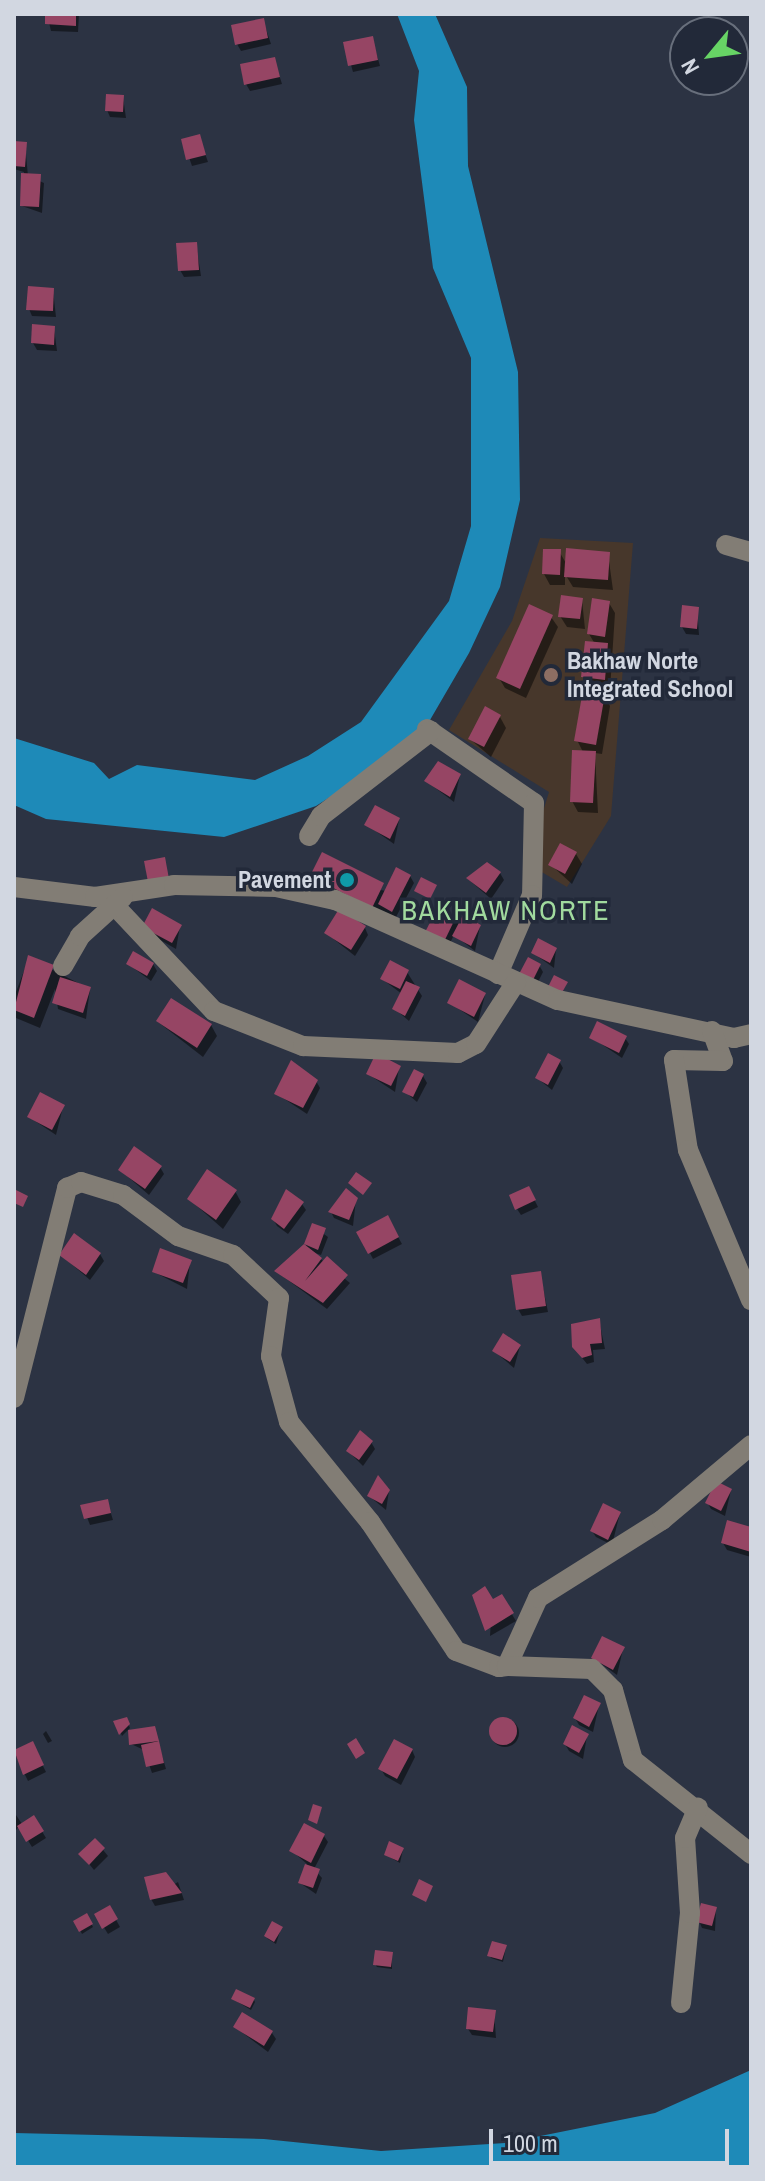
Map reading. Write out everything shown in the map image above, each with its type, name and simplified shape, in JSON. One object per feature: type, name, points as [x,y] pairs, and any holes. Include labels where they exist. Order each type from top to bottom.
[{"type":"street","points":[[726,545],[751,552]]},
{"type":"street","points":[[119,901],[214,1011],[303,1046],[458,1053],[476,1044],[507,978],[532,895],[534,803],[429,730],[321,816],[309,836]]},
{"type":"street","points":[[14,887],[119,901],[174,885],[305,893],[335,900],[558,1000],[712,1031],[751,1034]]},
{"type":"street","points":[[63,966],[80,936],[119,901]]},
{"type":"street","points":[[712,1031],[723,1061],[674,1060],[688,1150],[751,1300]]},
{"type":"street","points":[[14,1398],[67,1188],[81,1182],[123,1195],[178,1236],[233,1255],[279,1298],[271,1356],[289,1422],[370,1522],[456,1651],[507,1666],[592,1669],[613,1690],[633,1760],[698,1808],[751,1854]]},
{"type":"street","points":[[507,1666],[538,1598],[662,1520],[751,1445]]},
{"type":"street","points":[[681,2003],[690,1913],[685,1838],[698,1808]]},
{"type":"shaded area","name":"Bakhaw Norte Integrated School","points":[[540,538],[633,543],[611,816],[567,887],[540,871],[533,844],[549,792],[449,730],[512,621]]},
{"type":"water","points":[[397,14],[435,14],[467,87],[468,166],[518,372],[520,500],[500,587],[469,653],[430,720],[386,761],[316,806],[224,837],[46,819],[14,805],[14,738],[94,763],[109,779],[137,765],[255,780],[308,756],[361,722],[449,601],[471,526],[471,358],[433,268],[414,120],[419,71]]},
{"type":"water","points":[[751,2070],[751,2167],[14,2167],[14,2133],[264,2139],[381,2151],[505,2143],[655,2113]]},
{"type":"building","points":[[45,14],[76,14],[76,26],[45,24]]},
{"type":"building","points":[[264,18],[268,38],[235,45],[231,25]]},
{"type":"building","points":[[373,36],[378,60],[348,66],[343,42]]},
{"type":"building","points":[[275,57],[280,77],[244,85],[240,64]]},
{"type":"building","points":[[106,94],[124,95],[123,112],[105,111]]},
{"type":"building","points":[[200,134],[206,155],[186,160],[181,139]]},
{"type":"building","points":[[14,141],[27,142],[25,167],[14,166]]},
{"type":"building","points":[[21,173],[41,174],[39,207],[20,206]]},
{"type":"building","points":[[197,242],[199,270],[178,271],[176,243]]},
{"type":"building","points":[[28,286],[54,288],[53,311],[26,310]]},
{"type":"building","points":[[32,324],[55,326],[54,345],[31,343]]},
{"type":"building","points":[[566,548],[610,552],[608,580],[564,577]]},
{"type":"building","points":[[543,549],[561,549],[560,575],[542,574]]},
{"type":"building","points":[[561,595],[583,598],[580,619],[558,617]]},
{"type":"building","points":[[592,598],[610,601],[605,637],[587,634]]},
{"type":"building","points":[[529,604],[553,615],[520,689],[496,678]]},
{"type":"building","points":[[682,605],[699,607],[697,629],[680,627]]},
{"type":"building","points":[[585,641],[608,643],[605,680],[581,677]]},
{"type":"building","points":[[583,690],[605,694],[596,745],[574,741]]},
{"type":"building","points":[[485,706],[501,715],[484,747],[468,739]]},
{"type":"building","points":[[572,750],[596,751],[593,803],[570,802]]},
{"type":"building","points":[[438,761],[461,774],[450,797],[424,781]]},
{"type":"building","points":[[375,805],[400,818],[390,839],[364,825]]},
{"type":"building","points":[[560,843],[577,852],[565,874],[548,865]]},
{"type":"building","name":"Pavement","points":[[322,852],[384,883],[372,908],[310,876]]},
{"type":"building","points":[[165,857],[169,879],[148,882],[144,861]]},
{"type":"building","points":[[487,862],[501,872],[486,893],[466,878]]},
{"type":"building","points":[[396,867],[411,875],[392,912],[378,904]]},
{"type":"building","points":[[421,877],[437,885],[430,899],[414,891]]},
{"type":"building","points":[[438,907],[456,917],[441,948],[422,938]]},
{"type":"building","points":[[152,908],[182,925],[172,943],[142,927]]},
{"type":"building","points":[[339,909],[366,926],[351,950],[324,933]]},
{"type":"building","points":[[463,915],[481,925],[471,946],[452,936]]},
{"type":"building","points":[[538,938],[557,948],[550,963],[531,953]]},
{"type":"building","points":[[133,951],[154,963],[147,976],[126,964]]},
{"type":"building","points":[[28,955],[54,965],[34,1018],[14,1010]]},
{"type":"building","points":[[528,957],[541,964],[532,982],[518,976]]},
{"type":"building","points":[[390,960],[409,970],[400,989],[380,979]]},
{"type":"building","points":[[554,975],[568,982],[560,996],[547,989]]},
{"type":"building","points":[[60,977],[91,987],[83,1013],[52,1003]]},
{"type":"building","points":[[459,979],[486,993],[474,1017],[447,1003]]},
{"type":"building","points":[[406,981],[420,987],[405,1016],[392,1009]]},
{"type":"building","points":[[171,998],[212,1024],[197,1048],[156,1021]]},
{"type":"building","points":[[597,1021],[627,1036],[619,1053],[589,1038]]},
{"type":"building","points":[[376,1053],[401,1066],[391,1086],[366,1074]]},
{"type":"building","points":[[548,1053],[561,1060],[548,1085],[535,1078]]},
{"type":"building","points":[[291,1060],[318,1080],[303,1108],[274,1094]]},
{"type":"building","points":[[414,1069],[424,1074],[413,1097],[402,1092]]},
{"type":"building","points":[[40,1092],[65,1105],[52,1130],[27,1117]]},
{"type":"building","points":[[134,1146],[162,1166],[145,1189],[118,1170]]},
{"type":"building","points":[[207,1169],[237,1190],[216,1220],[187,1199]]},
{"type":"building","points":[[356,1172],[372,1183],[363,1195],[348,1183]]},
{"type":"building","points":[[529,1186],[536,1200],[515,1210],[509,1195]]},
{"type":"building","points":[[346,1188],[358,1198],[349,1220],[328,1212]]},
{"type":"building","points":[[14,1189],[28,1196],[23,1207],[14,1203]]},
{"type":"building","points":[[286,1189],[304,1202],[284,1229],[271,1219]]},
{"type":"building","points":[[388,1215],[399,1237],[368,1254],[356,1232]]},
{"type":"building","points":[[312,1223],[326,1228],[318,1250],[304,1244]]},
{"type":"building","points":[[74,1233],[101,1253],[86,1275],[59,1255]]},
{"type":"building","points":[[304,1244],[322,1258],[305,1281],[327,1256],[348,1275],[323,1303],[274,1271]]},
{"type":"building","points":[[160,1248],[192,1260],[183,1283],[152,1272]]},
{"type":"building","points":[[541,1271],[546,1306],[516,1310],[511,1275]]},
{"type":"building","points":[[600,1318],[602,1343],[590,1344],[592,1355],[582,1358],[572,1347],[571,1324]]},
{"type":"building","points":[[503,1333],[521,1345],[510,1362],[492,1351]]},
{"type":"building","points":[[360,1430],[373,1441],[359,1460],[346,1451]]},
{"type":"building","points":[[378,1475],[390,1490],[382,1504],[367,1496]]},
{"type":"building","points":[[716,1481],[732,1489],[721,1511],[705,1503]]},
{"type":"building","points":[[108,1499],[111,1513],[84,1519],[80,1505]]},
{"type":"building","points":[[603,1503],[621,1512],[608,1540],[590,1531]]},
{"type":"building","points":[[727,1520],[751,1527],[751,1552],[721,1543]]},
{"type":"building","points":[[485,1586],[493,1599],[502,1594],[514,1613],[485,1631],[472,1595]]},
{"type":"building","points":[[602,1636],[625,1647],[613,1670],[591,1658]]},
{"type":"building","points":[[584,1695],[601,1703],[589,1727],[573,1718]]},
{"type":"building","points":[[127,1717],[130,1724],[119,1735],[113,1721]]},
{"type":"building","points":[[503,1717],[513,1721],[517,1731],[513,1741],[503,1745],[493,1741],[489,1731],[493,1721]]},
{"type":"building","points":[[572,1725],[589,1734],[579,1753],[563,1744]]},
{"type":"building","points":[[155,1726],[159,1741],[129,1745],[128,1730]]},
{"type":"building","points":[[356,1738],[365,1753],[356,1759],[347,1744]]},
{"type":"building","points":[[394,1739],[413,1749],[397,1779],[378,1769]]},
{"type":"building","points":[[33,1741],[44,1765],[23,1775],[14,1750]]},
{"type":"building","points":[[159,1741],[164,1763],[146,1767],[141,1745]]},
{"type":"building","points":[[313,1804],[322,1807],[317,1824],[308,1820]]},
{"type":"building","points":[[34,1815],[44,1831],[26,1842],[17,1826]]},
{"type":"building","points":[[304,1823],[325,1834],[311,1863],[289,1851]]},
{"type":"building","points":[[95,1838],[105,1848],[89,1865],[78,1854]]},
{"type":"building","points":[[389,1841],[404,1848],[398,1861],[384,1855]]},
{"type":"building","points":[[305,1864],[320,1869],[313,1888],[298,1883]]},
{"type":"building","points":[[166,1872],[182,1893],[150,1900],[144,1877]]},
{"type":"building","points":[[419,1879],[433,1886],[426,1902],[412,1895]]},
{"type":"building","points":[[701,1903],[717,1907],[712,1926],[696,1922]]},
{"type":"building","points":[[110,1905],[118,1919],[102,1929],[94,1914]]},
{"type":"building","points":[[87,1913],[93,1924],[79,1932],[73,1921]]},
{"type":"building","points":[[272,1921],[283,1927],[274,1942],[264,1936]]},
{"type":"building","points":[[492,1941],[507,1945],[502,1960],[487,1956]]},
{"type":"building","points":[[375,1950],[393,1952],[391,1967],[373,1965]]},
{"type":"building","points":[[236,1989],[255,1998],[250,2008],[231,1999]]},
{"type":"building","points":[[468,2007],[496,2010],[493,2032],[466,2029]]},
{"type":"building","points":[[242,2012],[273,2031],[264,2046],[233,2027]]},
{"type":"place","name":"Bakhaw Norte Integrated School","points":[[551,675]]},
{"type":"place","name":"Pavement","points":[[347,880]]},
{"type":"district","name":"BAKHAW NORTE","points":[[506,910]]}]
